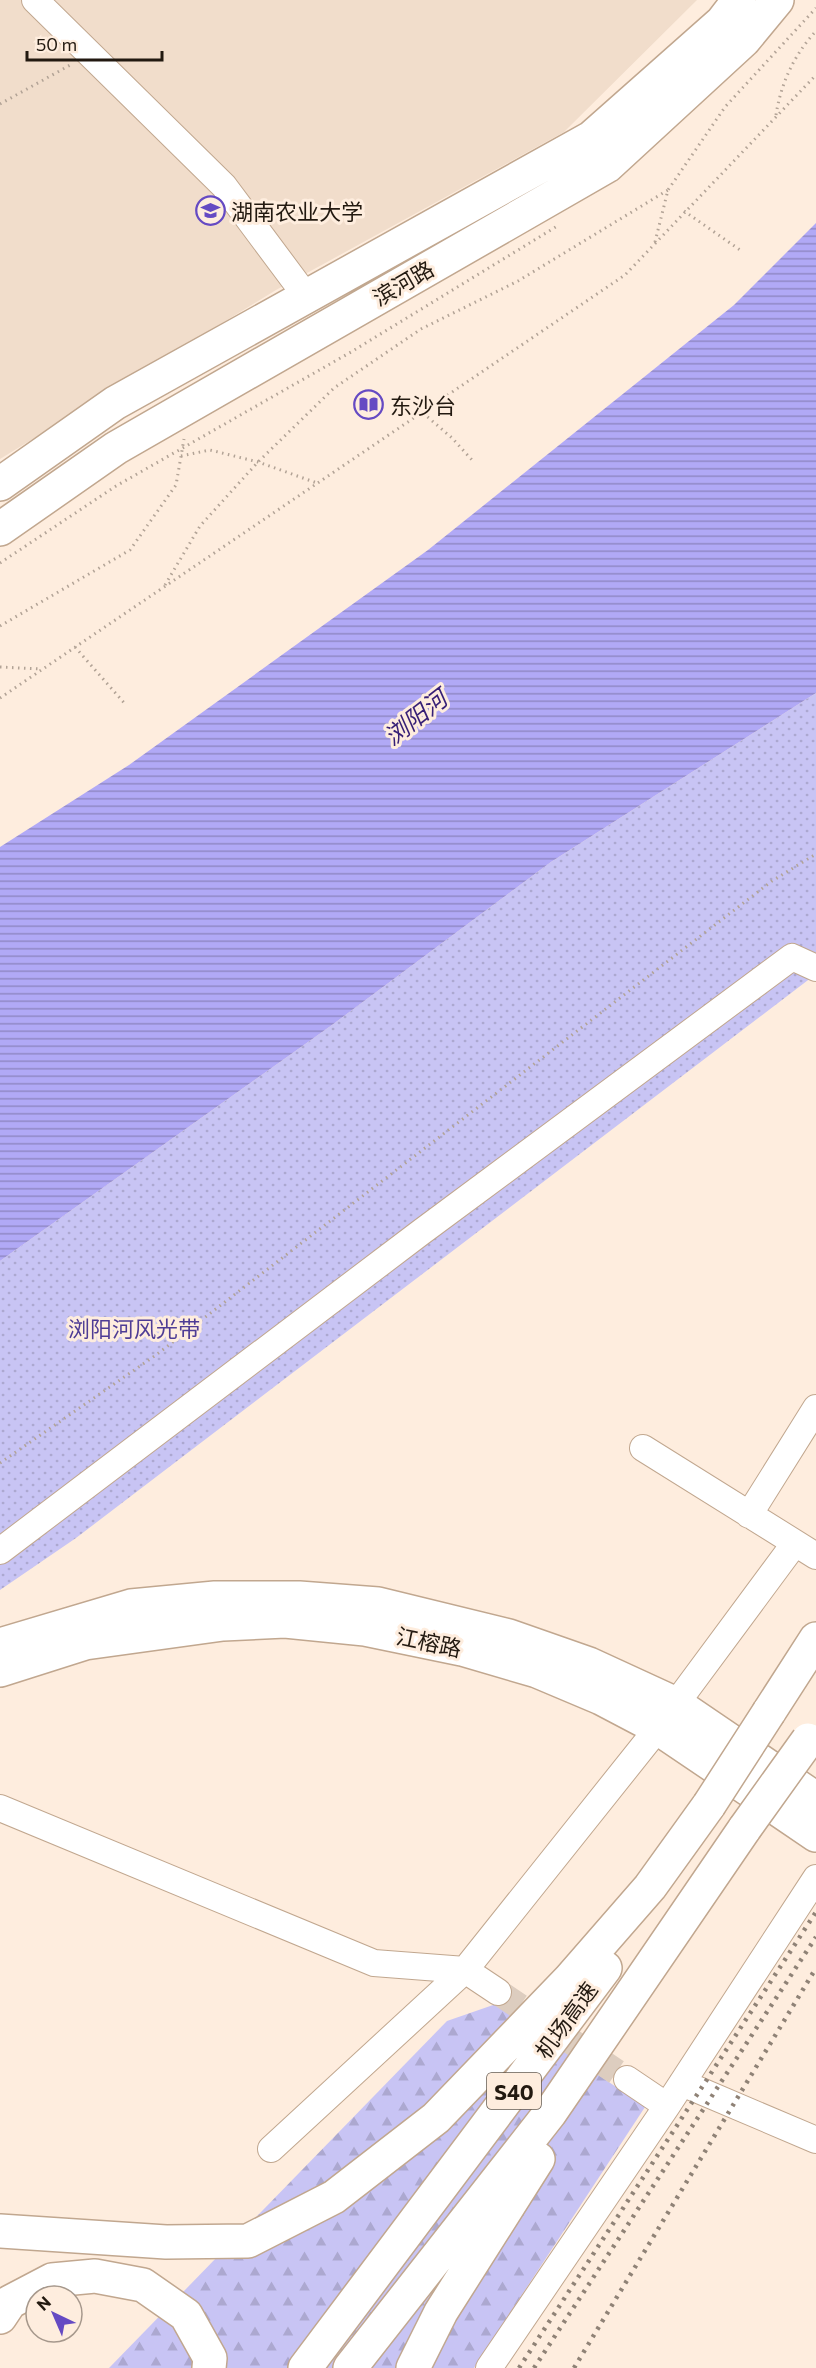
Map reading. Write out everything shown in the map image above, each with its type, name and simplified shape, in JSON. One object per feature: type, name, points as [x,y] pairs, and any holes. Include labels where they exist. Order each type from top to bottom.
[{"type":"main road","name":"滨河路","points":[[0,484],[115,403],[591,138],[722,22],[739,0]]},
{"type":"main road","name":"滨河路","points":[[0,530],[116,448],[607,166],[744,40],[777,0]]},
{"type":"main road","name":"江榕路","points":[[0,1645],[131,1606],[215,1598],[378,1604],[509,1636],[589,1664],[667,1716],[816,1799]]},
{"type":"main road","name":"江榕路","points":[[0,1670],[85,1643],[223,1624],[285,1621],[365,1629],[462,1649],[537,1671],[667,1716],[816,1835]]},
{"type":"main road","points":[[773,1717],[816,1639]]},
{"type":"main road","name":"机场高速","points":[[350,2368],[550,2114],[733,1821],[773,1717],[816,1663]]},
{"type":"main road","name":"机场高速","points":[[304,2368],[501,2109],[733,1821],[813,1740]]},
{"type":"main road","points":[[0,2231],[166,2242],[248,2241],[334,2197],[436,2118],[569,1980],[650,1887],[733,1821]]},
{"type":"main road","points":[[413,2368],[441,2312],[586,2082],[733,1821]]},
{"type":"main road","name":"机场高速","points":[[361,2368],[424,2274]]},
{"type":"main road","points":[[0,2317],[10,2301],[52,2280],[95,2276],[143,2285],[186,2315],[210,2358],[209,2368]]},
{"type":"street","points":[[35,0],[224,186],[306,296]]},
{"type":"street","points":[[0,1551],[420,1233],[792,957],[816,968]]},
{"type":"street","points":[[749,1515],[816,1408]]},
{"type":"street","points":[[271,2149],[465,1970],[667,1716],[805,1550],[644,1448]]},
{"type":"street","points":[[0,1808],[374,1963],[465,1970],[498,1992]]},
{"type":"street","points":[[489,2368],[667,2106],[816,1878]]},
{"type":"street","points":[[627,2079],[667,2106]]},
{"type":"street","points":[[682,2083],[816,2140]]},
{"type":"path","points":[[655,243],[668,190],[725,107],[816,8]]},
{"type":"path","points":[[775,117],[779,92],[784,81],[800,48],[816,31]]},
{"type":"path","points":[[0,104],[89,54]]},
{"type":"path","points":[[0,698],[423,414],[625,275],[816,75]]},
{"type":"path","points":[[164,586],[200,526],[258,462],[334,388],[421,329],[518,281],[668,190]]},
{"type":"path","points":[[684,211],[743,252]]},
{"type":"path","points":[[0,626],[130,550],[176,485],[189,406]]},
{"type":"path","points":[[423,414],[452,438],[472,460]]},
{"type":"path","points":[[181,456],[210,450],[258,462],[318,483]]},
{"type":"path","points":[[75,647],[126,705]]},
{"type":"path","points":[[0,667],[42,669]]},
{"type":"path","points":[[0,1463],[156,1355],[772,881],[816,854]]},
{"type":"shaded area","name":"湖南农业大学","points":[[0,0],[697,0],[564,132],[276,290],[0,459]]},
{"type":"green space","name":"浏阳河风光带","points":[[816,693],[816,974],[76,1538],[0,1590],[0,1261],[332,1025],[551,862]]},
{"type":"green space","points":[[496,2004],[645,2107],[474,2368],[109,2368],[447,2021]]},
{"type":"water","name":"浏阳河","points":[[816,223],[816,693],[551,862],[332,1025],[0,1261],[0,847],[129,765],[428,550],[734,305]]},
{"type":"tunnel","points":[[498,1992],[627,2079]]},
{"type":"railway","points":[[519,2368],[816,1912]]},
{"type":"railway","points":[[534,2368],[816,1937]]},
{"type":"railway","points":[[574,2368],[816,1968]]},
{"type":"place","name":"湖南农业大学","points":[[210,211]]},
{"type":"place","name":"东沙台","points":[[369,405]]}]
